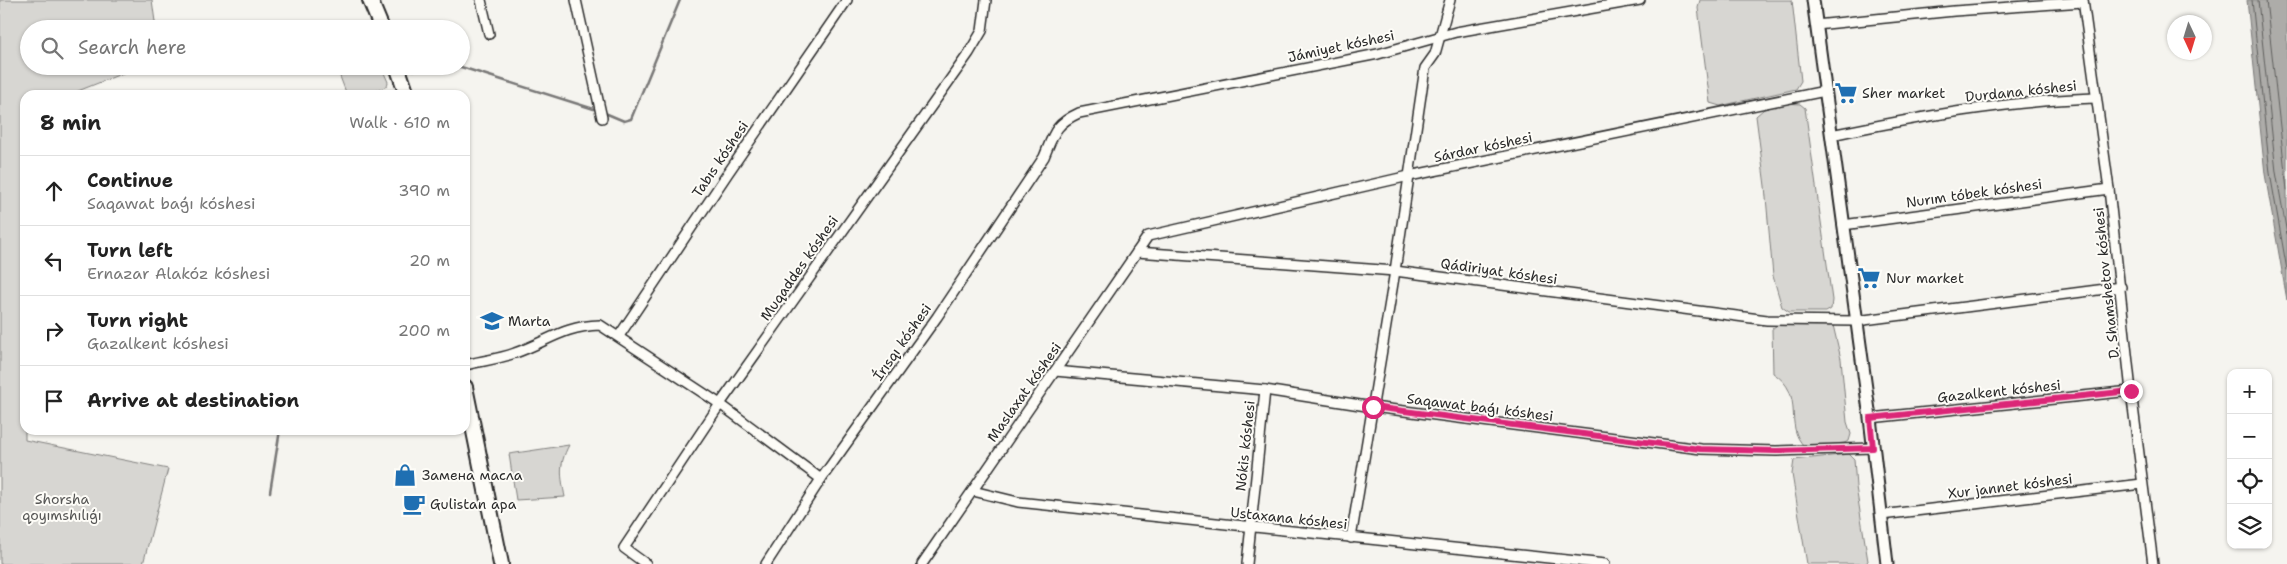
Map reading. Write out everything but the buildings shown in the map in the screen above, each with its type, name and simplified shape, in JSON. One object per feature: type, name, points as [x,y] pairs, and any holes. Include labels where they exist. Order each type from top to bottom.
[{"type":"main road","points":[[370,0],[378,20]]},
{"type":"main road","points":[[1813,0],[1870,418],[1887,564]]},
{"type":"main road","points":[[399,75],[405,90]]},
{"type":"main road","points":[[470,412],[501,564]]},
{"type":"street","points":[[481,0],[489,34]]},
{"type":"street","points":[[576,0],[602,118]]},
{"type":"street","name":"Tabıs kóshesi","points":[[619,336],[733,165],[847,0]]},
{"type":"street","name":"Muqaddes kóshesi","points":[[646,564],[624,548],[720,404],[969,53],[982,31],[986,0]]},
{"type":"street","points":[[1351,538],[1425,68],[1435,54],[1450,0]]},
{"type":"street","name":"Jámiyet kóshesi","points":[[1054,133],[1063,121],[1079,113],[1378,54],[1456,32],[1640,0]]},
{"type":"street","points":[[1816,25],[1954,11],[2083,1]]},
{"type":"street","name":"D. Shamshetov kóshesi","points":[[2083,1],[2109,189],[2131,391],[2153,564]]},
{"type":"street","name":"Sárdar kóshesi","points":[[1148,236],[1409,176],[1825,91]]},
{"type":"street","name":"Durdana kóshesi","points":[[1831,135],[1907,120],[2041,100],[2095,98]]},
{"type":"street","name":"Írısqı kóshesi","points":[[766,564],[821,480],[937,317],[1044,157],[1054,133]]},
{"type":"street","name":"Nurım tóbek kóshesi","points":[[1843,225],[2109,189]]},
{"type":"street","name":"Maslaxat kóshesi","points":[[922,564],[1148,236]]},
{"type":"street","name":"Qádiriyat kóshesi","points":[[1137,252],[1394,271],[1767,320],[1856,321],[2121,287]]},
{"type":"street","points":[[470,363],[515,353],[566,330],[583,325],[600,325],[720,404],[821,480]]},
{"type":"street","name":"Saqawat baǵı kóshesi","points":[[1055,371],[1266,390],[1373,407],[1700,449],[1776,451],[1873,448]]},
{"type":"street","name":"Nókis kóshesi","points":[[1247,564],[1266,390]]},
{"type":"street","name":"Gazalkent kóshesi","points":[[1870,418],[2131,391]]},
{"type":"street","name":"Xur jannet kóshesi","points":[[1881,515],[2142,484]]},
{"type":"street","name":"Ustaxana kóshesi","points":[[972,491],[1018,502],[1605,564]]},
{"type":"green space","name":"Shorsha qoyımshılıǵı","points":[[0,0],[152,0],[155,20],[20,20],[20,75],[118,75],[81,90],[20,90],[20,435],[25,435],[25,440],[168,469],[143,564],[0,564]]},
{"type":"green space","points":[[1700,0],[1792,0],[1801,81],[1796,89],[1720,106],[1710,103],[1698,8]]},
{"type":"green space","points":[[339,75],[385,75],[388,82],[387,86],[378,90],[345,90]]},
{"type":"green space","points":[[1787,103],[1800,104],[1805,108],[1832,300],[1831,309],[1826,312],[1789,312],[1782,307],[1773,276],[1765,186],[1756,116],[1764,109]]},
{"type":"green space","points":[[1828,323],[1833,325],[1841,359],[1847,422],[1851,434],[1849,441],[1844,443],[1805,447],[1798,438],[1795,429],[1792,400],[1789,391],[1773,373],[1772,329],[1777,325]]},
{"type":"green space","points":[[569,445],[563,459],[561,471],[565,497],[516,500],[509,454]]},
{"type":"green space","points":[[1849,454],[1854,459],[1856,487],[1868,561],[1865,564],[1807,564],[1792,474],[1794,460]]},
{"type":"water","points":[[2247,0],[2287,0],[2287,300],[2265,174]]},
{"type":"waterway","points":[[605,113],[624,121],[631,119],[680,0]]},
{"type":"waterway","points":[[470,70],[597,110]]},
{"type":"waterway","points":[[270,492],[279,435]]},
{"type":"place","name":"Sher market","points":[[1846,93]]},
{"type":"place","name":"Nur market","points":[[1869,278]]},
{"type":"place","name":"Marta","points":[[492,321]]},
{"type":"place","name":"Замена масла","points":[[405,475]]},
{"type":"place","name":"Gulistan apa","points":[[414,504]]},
{"type":"route","points":[[1373,407],[1700,449],[1776,451],[1873,448],[1870,418],[2131,391]]}]
